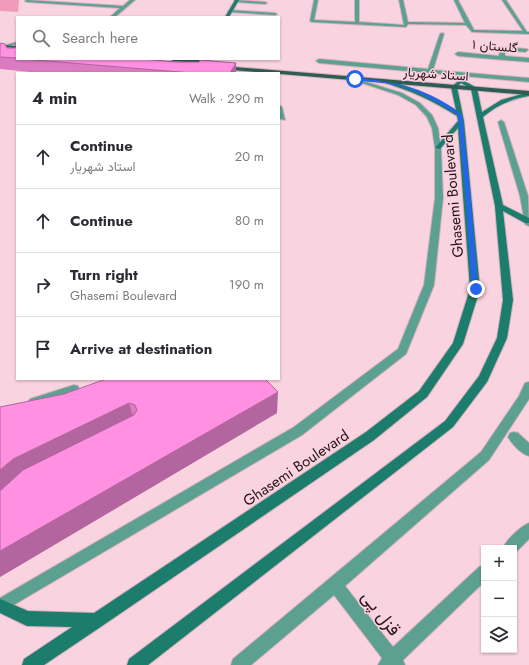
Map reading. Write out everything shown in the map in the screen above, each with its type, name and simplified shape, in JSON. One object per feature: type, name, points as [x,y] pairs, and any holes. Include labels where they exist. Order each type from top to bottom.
[{"type":"main road","points":[[228,16],[236,1]]},
{"type":"main road","points":[[2,46],[16,47]]},
{"type":"main road","points":[[0,51],[16,52]]},
{"type":"main road","name":"استاد شهریار","points":[[201,60],[458,84]]},
{"type":"main road","name":"استاد شهریار","points":[[167,64],[257,72]]},
{"type":"main road","name":"استاد شهریار","points":[[280,74],[383,81],[499,84]]},
{"type":"main road","points":[[383,81],[407,87],[437,101],[461,118],[438,148]]},
{"type":"main road","points":[[134,665],[392,470],[449,424],[483,379],[502,338],[508,300],[499,206],[474,88],[458,84]]},
{"type":"main road","name":"Ghasemi Boulevard","points":[[30,665],[370,436],[423,394],[458,344],[476,289],[458,84]]},
{"type":"main road","points":[[506,85],[529,86]]},
{"type":"main road","name":"استاد شهریار","points":[[474,88],[529,93]]},
{"type":"main road","points":[[480,117],[490,107],[499,102],[514,96],[529,93]]},
{"type":"main road","points":[[499,206],[529,222]]},
{"type":"main road","points":[[0,606],[27,618],[97,621]]},
{"type":"street","points":[[113,16],[133,0]]},
{"type":"street","points":[[316,0],[312,21],[406,26],[406,23],[468,24]]},
{"type":"street","points":[[357,0],[357,24]]},
{"type":"street","points":[[401,0],[406,23]]},
{"type":"street","points":[[456,0],[472,31],[528,33]]},
{"type":"street","points":[[504,0],[528,33]]},
{"type":"street","points":[[27,1],[125,6]]},
{"type":"street","points":[[236,1],[265,3]]},
{"type":"street","points":[[230,11],[275,14]]},
{"type":"street","points":[[430,70],[442,34]]},
{"type":"street","points":[[2,46],[16,43]]},
{"type":"street","points":[[502,58],[502,48],[524,50]]},
{"type":"street","name":"۱ گلستان","points":[[458,54],[529,60]]},
{"type":"street","points":[[319,60],[529,80]]},
{"type":"street","points":[[0,606],[298,431],[402,351],[429,285],[439,198],[436,128],[430,116],[418,104],[400,94],[355,79]]},
{"type":"street","points":[[280,109],[283,119]]},
{"type":"street","points":[[500,122],[526,195],[529,222]]},
{"type":"street","points":[[239,665],[485,456],[524,398],[529,386]]},
{"type":"street","points":[[22,406],[74,389]]},
{"type":"street","points":[[514,437],[529,451]]},
{"type":"street","points":[[513,545],[529,530]]},
{"type":"street","points":[[392,663],[481,575]]},
{"type":"street","name":"قزل پی","points":[[335,585],[392,663]]},
{"type":"shaded area","points":[[0,0],[19,0],[18,12],[0,11]]},
{"type":"building","points":[[0,43],[5,44],[7,48],[16,47],[16,58],[0,57]]},
{"type":"building","points":[[35,60],[153,60],[199,62],[200,60],[236,63],[231,72],[180,72]]},
{"type":"building","points":[[103,380],[266,380],[278,392],[0,551],[0,491],[23,470],[134,415],[137,410],[135,405],[129,403],[13,459],[0,470],[0,407],[64,394]]},
{"type":"route","points":[[355,79],[383,81],[407,87],[437,101],[460,115],[476,289]]}]
